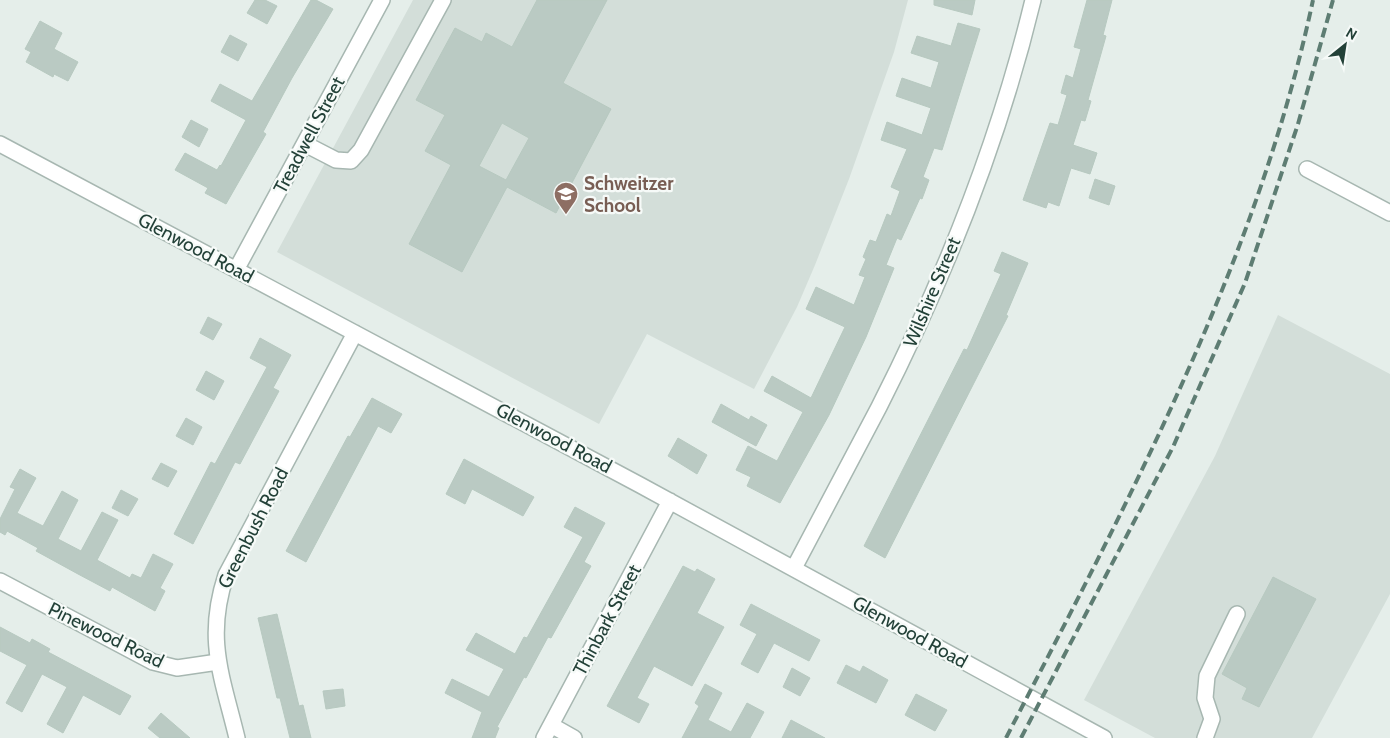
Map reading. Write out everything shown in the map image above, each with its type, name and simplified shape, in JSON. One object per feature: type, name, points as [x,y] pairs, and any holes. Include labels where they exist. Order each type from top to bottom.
[{"type":"street","name":"Treadwell Street","points":[[236,270],[382,0]]},
{"type":"street","points":[[305,144],[336,160],[351,161],[361,150],[443,0]]},
{"type":"street","name":"Wilshire Street","points":[[794,568],[879,408],[941,272],[996,124],[1033,0]]},
{"type":"street","name":"Glenwood Road","points":[[0,144],[670,501],[1104,738]]},
{"type":"street","points":[[1307,169],[1390,213]]},
{"type":"street","name":"Greenbush Road","points":[[237,738],[218,662],[215,620],[226,575],[355,333]]},
{"type":"street","name":"Thinbark Street","points":[[547,732],[670,501]]},
{"type":"street","name":"Pinewood Road","points":[[0,581],[153,662],[177,668],[218,662]]},
{"type":"street","points":[[1205,738],[1212,719],[1205,698],[1207,676],[1237,614]]},
{"type":"street","points":[[547,732],[574,738]]},
{"type":"shaded area","name":"Schweitzer School","points":[[413,0],[908,0],[894,52],[849,179],[815,265],[797,307],[754,389],[647,334],[599,424],[277,252]]},
{"type":"shaded area","points":[[1278,315],[1390,374],[1390,594],[1312,738],[1155,738],[1084,700],[1215,456]]},
{"type":"building","points":[[255,0],[265,0],[277,6],[267,24],[247,13]]},
{"type":"building","points":[[311,0],[316,0],[333,9],[292,78],[263,132],[266,134],[226,204],[205,193],[208,188],[175,170],[185,153],[217,170],[221,166],[246,120],[211,101],[220,84],[252,101]]},
{"type":"building","points":[[537,0],[607,0],[563,83],[611,109],[556,213],[507,187],[462,272],[409,244],[451,165],[425,151],[445,115],[416,100],[455,28],[482,42],[486,33],[512,47]],"holes":[[[502,123],[529,138],[506,180],[479,166]]]},
{"type":"building","points":[[934,0],[975,0],[972,15],[934,5]]},
{"type":"building","points":[[1087,0],[1112,0],[1103,35],[1106,36],[1088,100],[1091,101],[1085,121],[1081,120],[1073,145],[1097,153],[1090,174],[1071,168],[1059,206],[1048,202],[1046,208],[1023,200],[1050,123],[1058,125],[1067,95],[1061,93],[1066,75],[1073,78],[1081,49],[1074,47]]},
{"type":"building","points":[[40,21],[62,33],[54,49],[78,62],[68,81],[54,74],[53,77],[26,62],[31,52],[25,49]]},
{"type":"building","points":[[958,23],[980,29],[942,150],[934,148],[923,177],[929,180],[922,199],[920,198],[901,240],[897,238],[886,265],[894,268],[866,337],[829,415],[780,503],[747,486],[751,477],[736,470],[748,446],[777,461],[803,412],[764,391],[772,376],[811,398],[845,327],[806,309],[816,287],[854,305],[865,277],[859,275],[866,259],[863,257],[870,240],[876,242],[887,214],[891,216],[900,191],[891,187],[907,149],[881,140],[887,122],[922,135],[931,108],[896,96],[902,78],[931,88],[939,62],[911,53],[917,36],[951,46]]},
{"type":"building","points":[[230,35],[247,44],[238,61],[221,52]]},
{"type":"building","points":[[191,120],[208,129],[199,147],[182,137]]},
{"type":"building","points":[[1095,179],[1115,186],[1109,205],[1089,198]]},
{"type":"building","points":[[1002,252],[1028,263],[1006,315],[1008,316],[885,558],[864,546],[964,349],[967,350],[1001,274],[994,271]]},
{"type":"building","points":[[208,317],[222,324],[213,340],[200,333]]},
{"type":"building","points":[[260,338],[291,355],[273,388],[279,391],[240,464],[235,462],[193,544],[174,534],[211,462],[215,464],[267,367],[250,358]]},
{"type":"building","points":[[206,371],[224,381],[214,400],[196,390]]},
{"type":"building","points":[[372,398],[402,414],[391,433],[378,426],[306,562],[286,551],[348,436],[350,437]]},
{"type":"building","points":[[721,404],[749,420],[751,416],[767,425],[756,446],[712,422]]},
{"type":"building","points":[[186,418],[202,427],[193,445],[176,436]]},
{"type":"building","points":[[678,438],[707,455],[697,474],[668,456]]},
{"type":"building","points":[[464,459],[534,497],[523,516],[472,489],[465,504],[446,494]]},
{"type":"building","points":[[161,463],[177,471],[168,487],[152,479]]},
{"type":"building","points":[[20,469],[36,478],[17,513],[43,526],[62,491],[78,500],[58,539],[81,551],[102,512],[118,520],[97,560],[130,578],[132,574],[141,578],[153,554],[173,564],[160,588],[165,591],[155,611],[112,587],[110,591],[78,574],[36,551],[38,548],[7,531],[5,535],[0,532],[0,519],[15,489],[10,487]]},
{"type":"building","points":[[121,490],[138,499],[128,516],[112,508]]},
{"type":"building","points":[[575,507],[605,523],[584,562],[591,566],[551,638],[548,637],[526,678],[524,677],[497,727],[499,728],[495,738],[472,738],[482,712],[445,693],[452,679],[489,697],[504,669],[466,650],[476,633],[515,654],[524,637],[527,638],[583,537],[564,527]]},
{"type":"building","points":[[683,566],[695,572],[697,569],[715,579],[697,613],[724,627],[692,686],[654,666],[637,698],[649,704],[639,723],[607,706]]},
{"type":"building","points":[[1273,577],[1316,599],[1259,707],[1242,699],[1247,688],[1222,674]]},
{"type":"building","points":[[751,604],[820,640],[809,661],[774,643],[758,673],[741,664],[757,634],[740,625]]},
{"type":"building","points":[[277,614],[299,706],[303,705],[311,738],[290,738],[280,698],[277,698],[258,618]]},
{"type":"building","points":[[0,627],[30,643],[32,639],[50,649],[48,652],[131,696],[120,715],[83,695],[63,733],[47,724],[67,687],[42,674],[22,712],[6,703],[27,665],[0,651]]},
{"type":"building","points":[[846,665],[860,672],[863,666],[888,680],[876,703],[837,683]]},
{"type":"building","points":[[792,668],[810,678],[800,696],[783,687]]},
{"type":"building","points":[[705,684],[722,693],[708,720],[731,732],[747,703],[764,712],[750,738],[682,738],[699,706],[695,703]]},
{"type":"building","points":[[343,689],[345,706],[326,709],[323,691]]},
{"type":"building","points":[[916,694],[947,710],[935,731],[905,715]]},
{"type":"building","points":[[161,713],[190,738],[160,738],[148,728]]},
{"type":"building","points":[[791,720],[825,738],[782,738]]},
{"type":"railway","points":[[1006,738],[1142,470],[1184,379],[1223,287],[1259,193],[1289,98],[1313,0]]},
{"type":"railway","points":[[1021,738],[1173,447],[1245,283],[1298,124],[1333,0]]},
{"type":"place","name":"Schweitzer School","points":[[566,215]]}]
